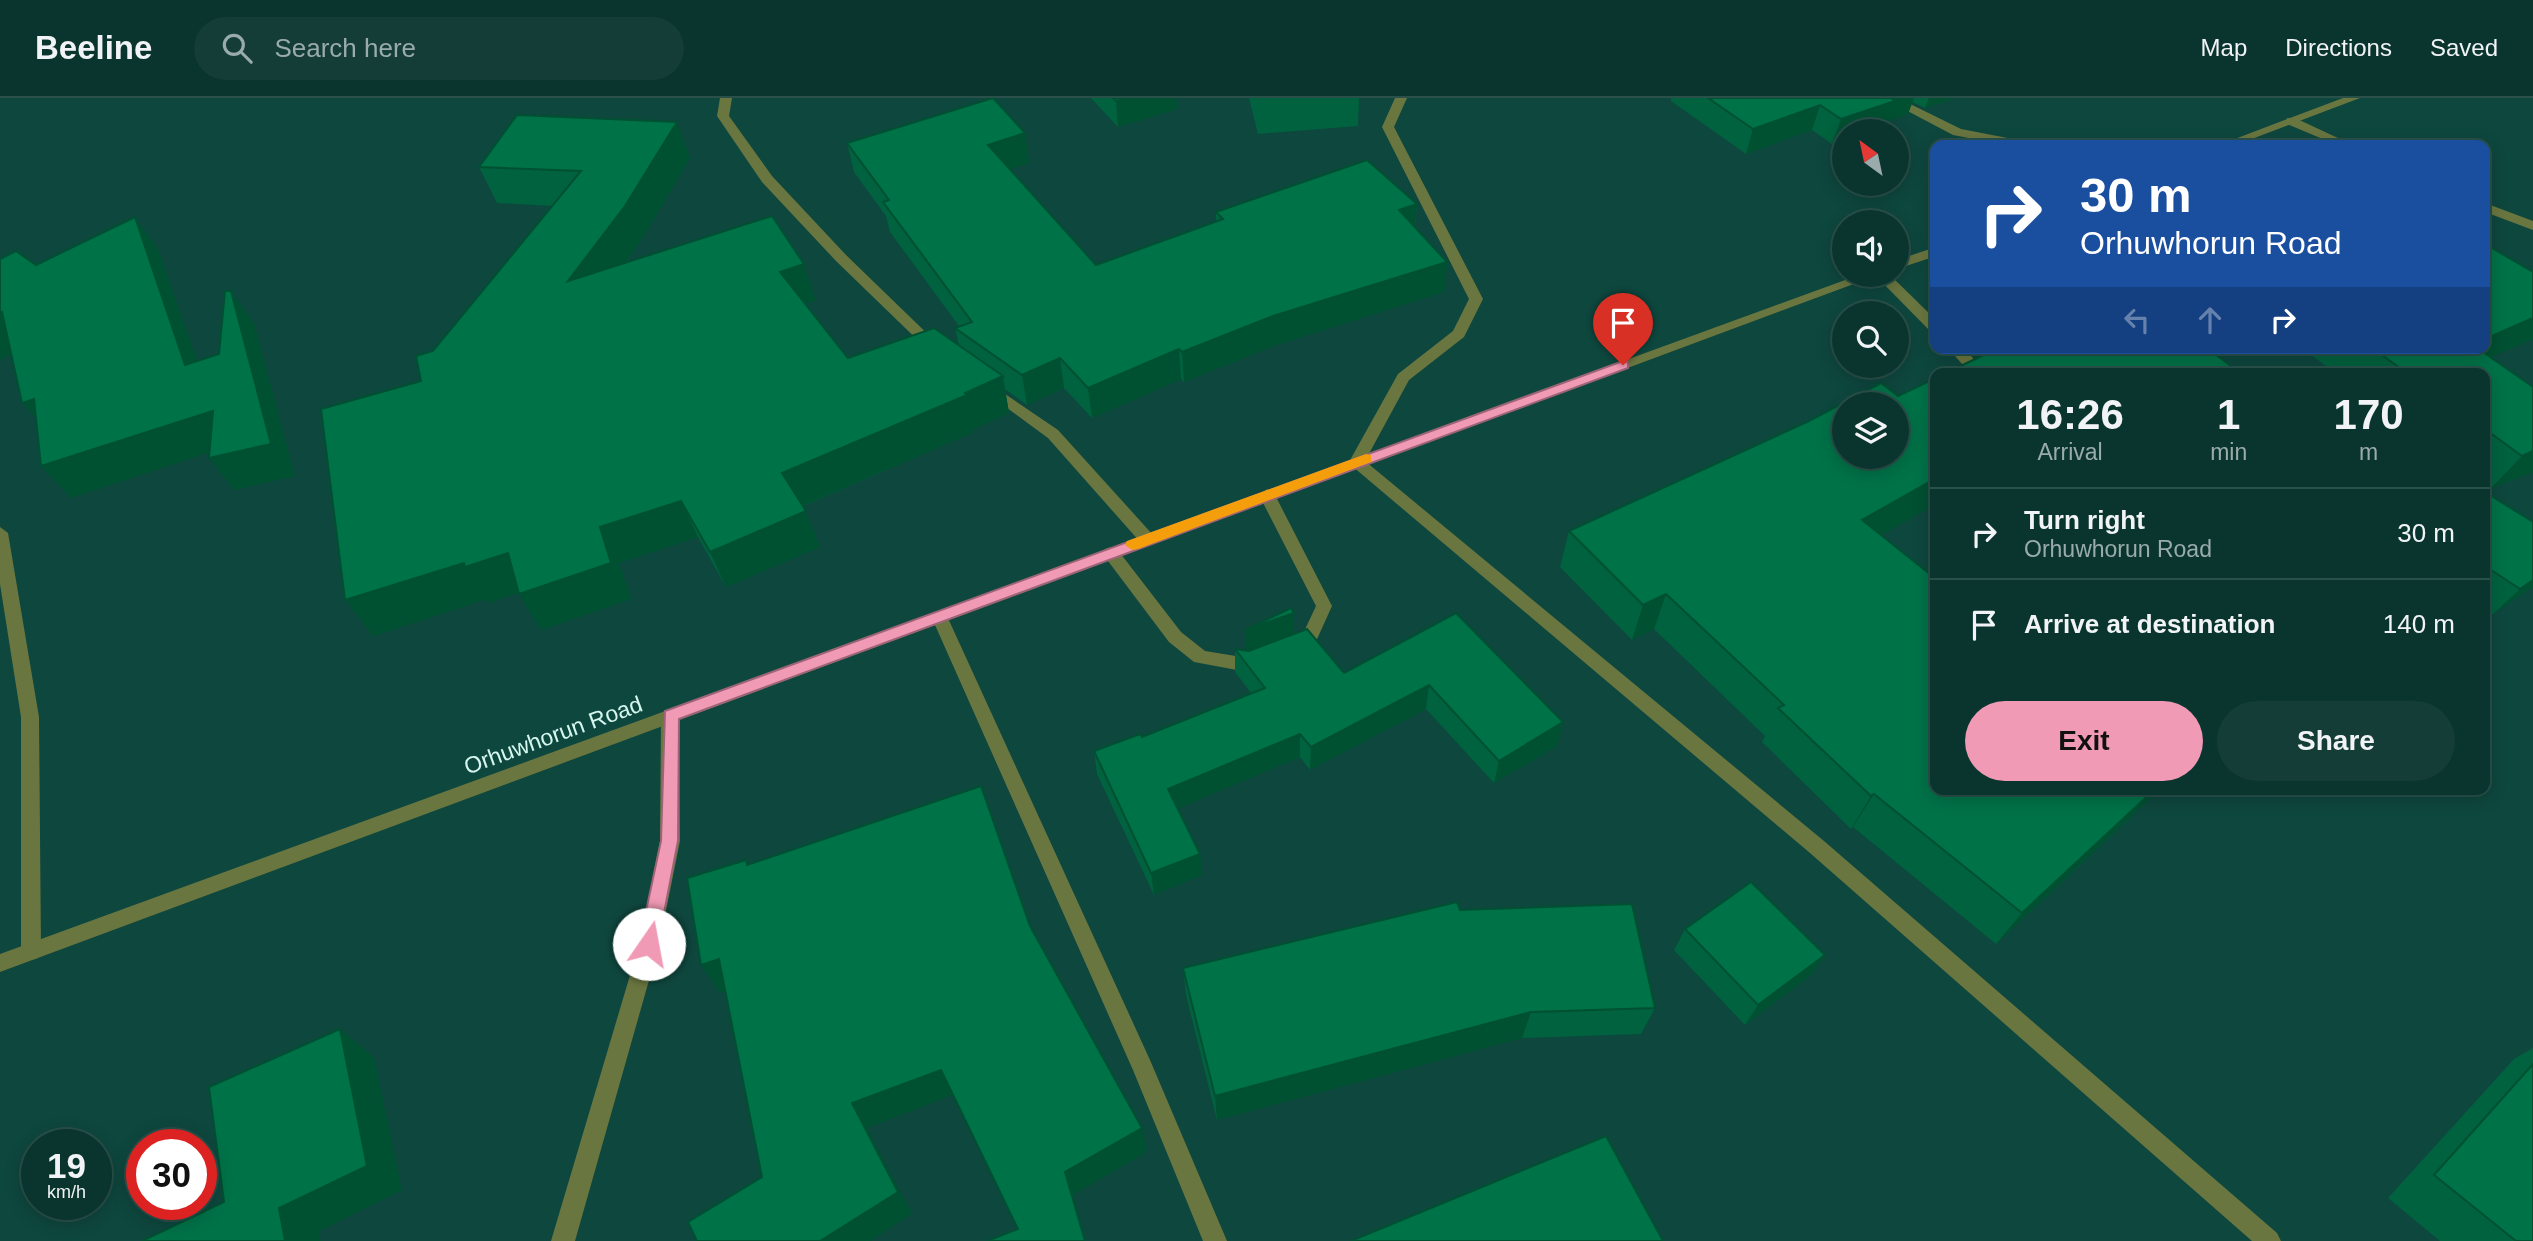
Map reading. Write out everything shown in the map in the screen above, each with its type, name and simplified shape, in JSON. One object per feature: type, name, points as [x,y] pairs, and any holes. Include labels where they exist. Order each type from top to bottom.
[{"type":"street","points":[[726,98],[723,116],[767,179],[923,341],[945,356]]},
{"type":"street","points":[[1401,98],[1388,127],[1476,299],[1459,334],[1403,377],[1357,462],[1715,758],[2076,1069],[2269,1241]]},
{"type":"street","points":[[1889,98],[1957,132],[1998,140]]},
{"type":"street","points":[[2239,140],[2354,98]]},
{"type":"street","points":[[2291,121],[2335,140]]},
{"type":"street","points":[[2490,209],[2533,226]]},
{"type":"street","points":[[1909,261],[1930,253]]},
{"type":"street","name":"Orhuwhorun Road","points":[[0,963],[1838,287]]},
{"type":"street","points":[[1894,287],[1930,323]]},
{"type":"street","points":[[977,379],[1053,434],[1147,540]]},
{"type":"street","points":[[1111,553],[1175,637],[1199,657],[1248,665],[1278,654],[1307,643],[1324,606],[1267,495]]},
{"type":"street","points":[[0,533],[30,717],[31,951]]},
{"type":"street","points":[[939,616],[1142,1068],[1215,1241]]},
{"type":"street","points":[[563,1241],[654,919],[670,841],[670,716]]},
{"type":"building","points":[[993,98],[1025,133],[988,145],[1096,265],[1223,219],[1216,212],[1367,160],[1417,204],[1399,210],[1447,262],[1273,316],[1182,352],[1179,349],[1088,388],[1060,358],[1022,375],[955,328],[972,322],[883,202],[889,200],[847,143]]},
{"type":"building","points":[[1708,98],[1891,98],[1895,101],[1841,119],[1820,105],[1753,129]]},
{"type":"building","points":[[517,115],[677,122],[625,206],[568,281],[772,216],[804,264],[780,272],[848,358],[934,328],[1003,376],[965,393],[967,395],[782,473],[806,511],[710,552],[681,501],[600,527],[611,563],[519,594],[508,553],[465,567],[464,563],[345,600],[321,409],[421,381],[416,356],[433,351],[581,171],[479,167]]},
{"type":"building","points":[[135,217],[185,365],[219,354],[225,291],[231,291],[271,444],[209,458],[213,411],[41,466],[34,399],[22,403],[2,312],[0,313],[0,259],[16,251],[36,265]]},
{"type":"building","points":[[2490,247],[2533,272],[2533,318],[2490,337]]},
{"type":"building","points":[[1986,354],[2215,354],[2233,368],[1956,368]]},
{"type":"building","points":[[2380,354],[2486,354],[2533,387],[2533,451],[2522,456],[2490,433],[2490,368],[2400,368]]},
{"type":"building","points":[[1930,381],[1930,481],[1862,520],[1930,574],[1930,795],[2149,795],[2022,913],[1874,794],[1871,796],[1778,708],[1784,705],[1666,594],[1643,605],[1569,531],[1832,409],[1832,469],[1909,469],[1909,392],[1906,392]]},
{"type":"building","points":[[1881,383],[1893,392],[1864,392]]},
{"type":"building","points":[[2490,495],[2533,522],[2533,580],[2520,589],[2490,569]]},
{"type":"building","points":[[1291,608],[1294,613],[1245,630]]},
{"type":"building","points":[[1456,613],[1563,722],[1499,761],[1429,685],[1311,747],[1300,734],[1168,789],[1200,854],[1151,873],[1094,751],[1140,734],[1142,737],[1265,688],[1235,649],[1249,651],[1307,629],[1344,673]]},
{"type":"building","points":[[981,786],[1030,926],[1142,1128],[1065,1172],[1085,1241],[987,1241],[1018,1229],[941,1070],[852,1103],[898,1192],[820,1241],[697,1241],[688,1222],[762,1177],[719,959],[701,965],[687,878],[746,860],[747,865]]},
{"type":"building","points":[[1751,882],[1825,955],[1758,1005],[1685,929]]},
{"type":"building","points":[[1457,902],[1460,910],[1632,904],[1655,1008],[1531,1012],[1215,1096],[1183,968]]},
{"type":"building","points":[[340,1029],[367,1166],[279,1208],[285,1241],[142,1241],[186,1220],[217,1220],[217,1205],[224,1202],[217,1129],[214,1129],[209,1087]]},
{"type":"building","points":[[2533,1064],[2533,1241],[2516,1241],[2434,1175]]},
{"type":"building","points":[[1606,1136],[1663,1241],[1351,1241]]},
{"type":"slow traffic","points":[[1132,545],[1366,459]]},
{"type":"route","points":[[649,944],[670,841],[670,716],[1623,365]]}]
